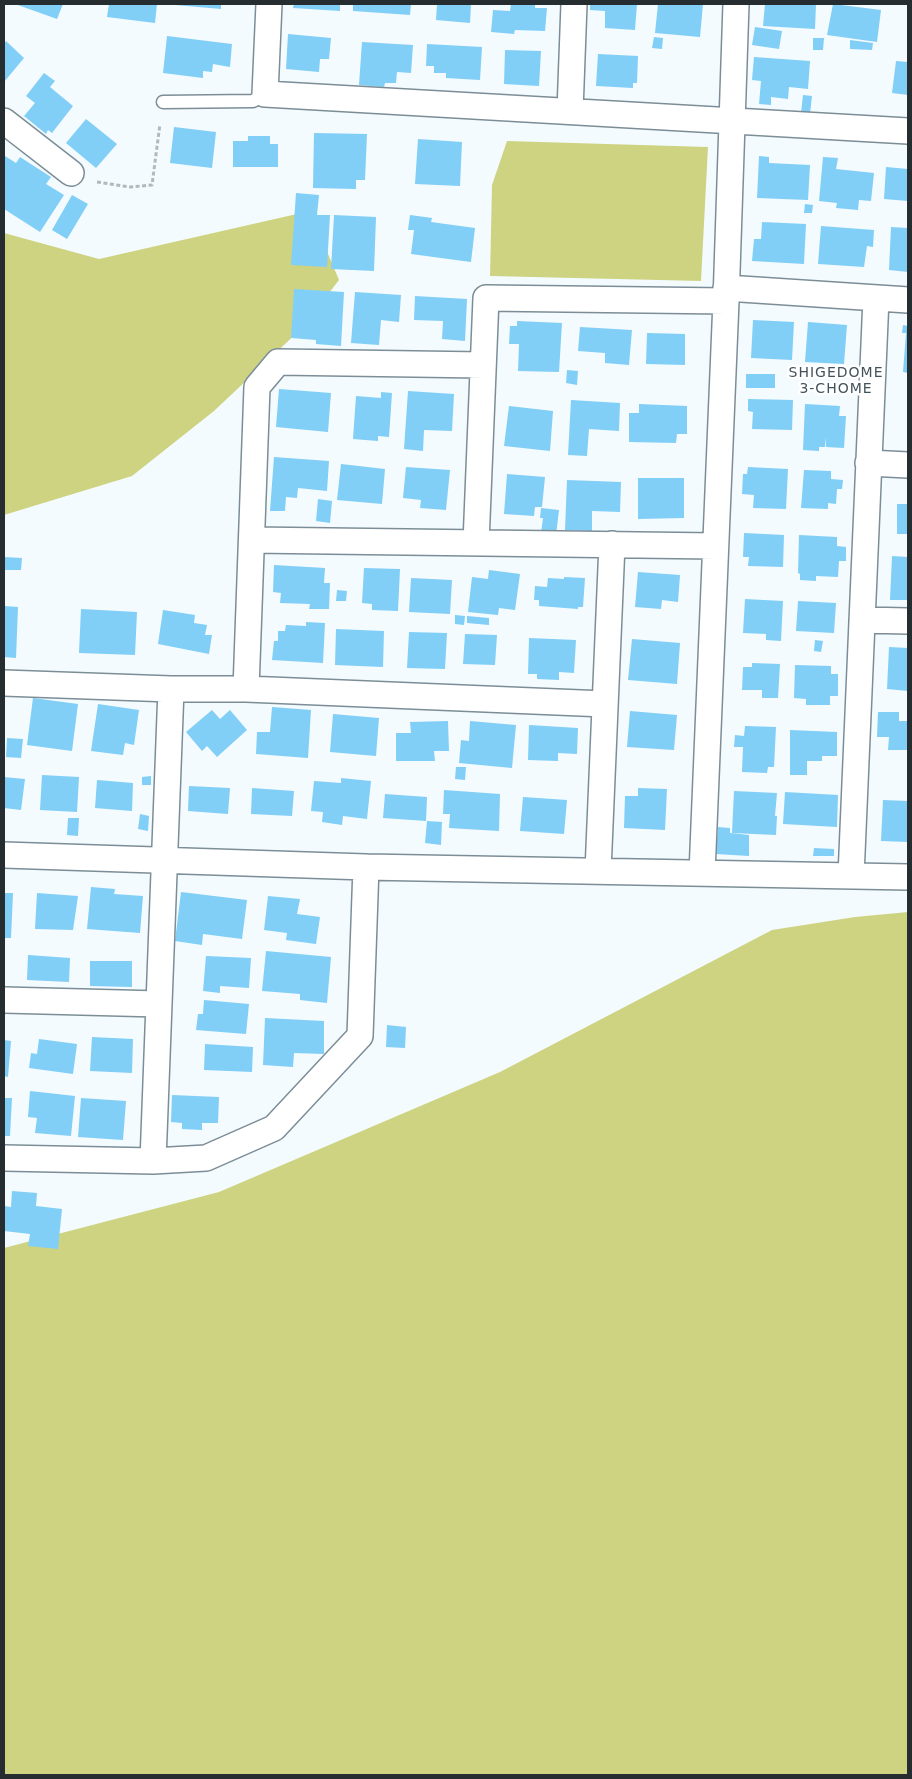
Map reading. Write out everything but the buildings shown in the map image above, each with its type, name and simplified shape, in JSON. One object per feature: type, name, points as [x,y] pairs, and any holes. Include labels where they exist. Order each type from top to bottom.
[{"type":"street","points":[[269,4],[265,94],[908,130]]},
{"type":"street","points":[[570,111],[574,4]]},
{"type":"street","points":[[702,873],[736,4]]},
{"type":"street","points":[[4,121],[71,174]]},
{"type":"street","points":[[476,542],[486,298],[726,295],[908,300]]},
{"type":"street","points":[[851,876],[876,298]]},
{"type":"street","points":[[246,689],[257,388],[278,362],[483,364]]},
{"type":"street","points":[[868,463],[908,465]]},
{"type":"street","points":[[252,540],[715,546]]},
{"type":"street","points":[[598,871],[612,544]]},
{"type":"street","points":[[862,620],[908,621]]},
{"type":"street","points":[[4,683],[171,689],[246,689],[605,704]]},
{"type":"street","points":[[153,1161],[171,689]]},
{"type":"street","points":[[4,855],[366,867],[908,877]]},
{"type":"street","points":[[4,1158],[153,1161],[206,1158],[274,1128],[360,1036],[366,867]]},
{"type":"street","points":[[4,1000],[159,1004]]},
{"type":"lane","points":[[162,102],[253,101],[265,94]]},
{"type":"path","points":[[71,174],[103,184],[130,187],[152,185],[162,102]]},
{"type":"green space","points":[[507,141],[708,147],[701,281],[490,276],[492,185]]},
{"type":"green space","points":[[310,211],[339,280],[302,328],[214,411],[132,476],[4,515],[4,233],[99,259]]},
{"type":"green space","points":[[908,912],[908,1775],[4,1775],[4,1248],[219,1192],[500,1072],[772,930],[855,917]]},
{"type":"district","name":"SHIGEDOME 3-CHOME","points":[[836,382]]}]
